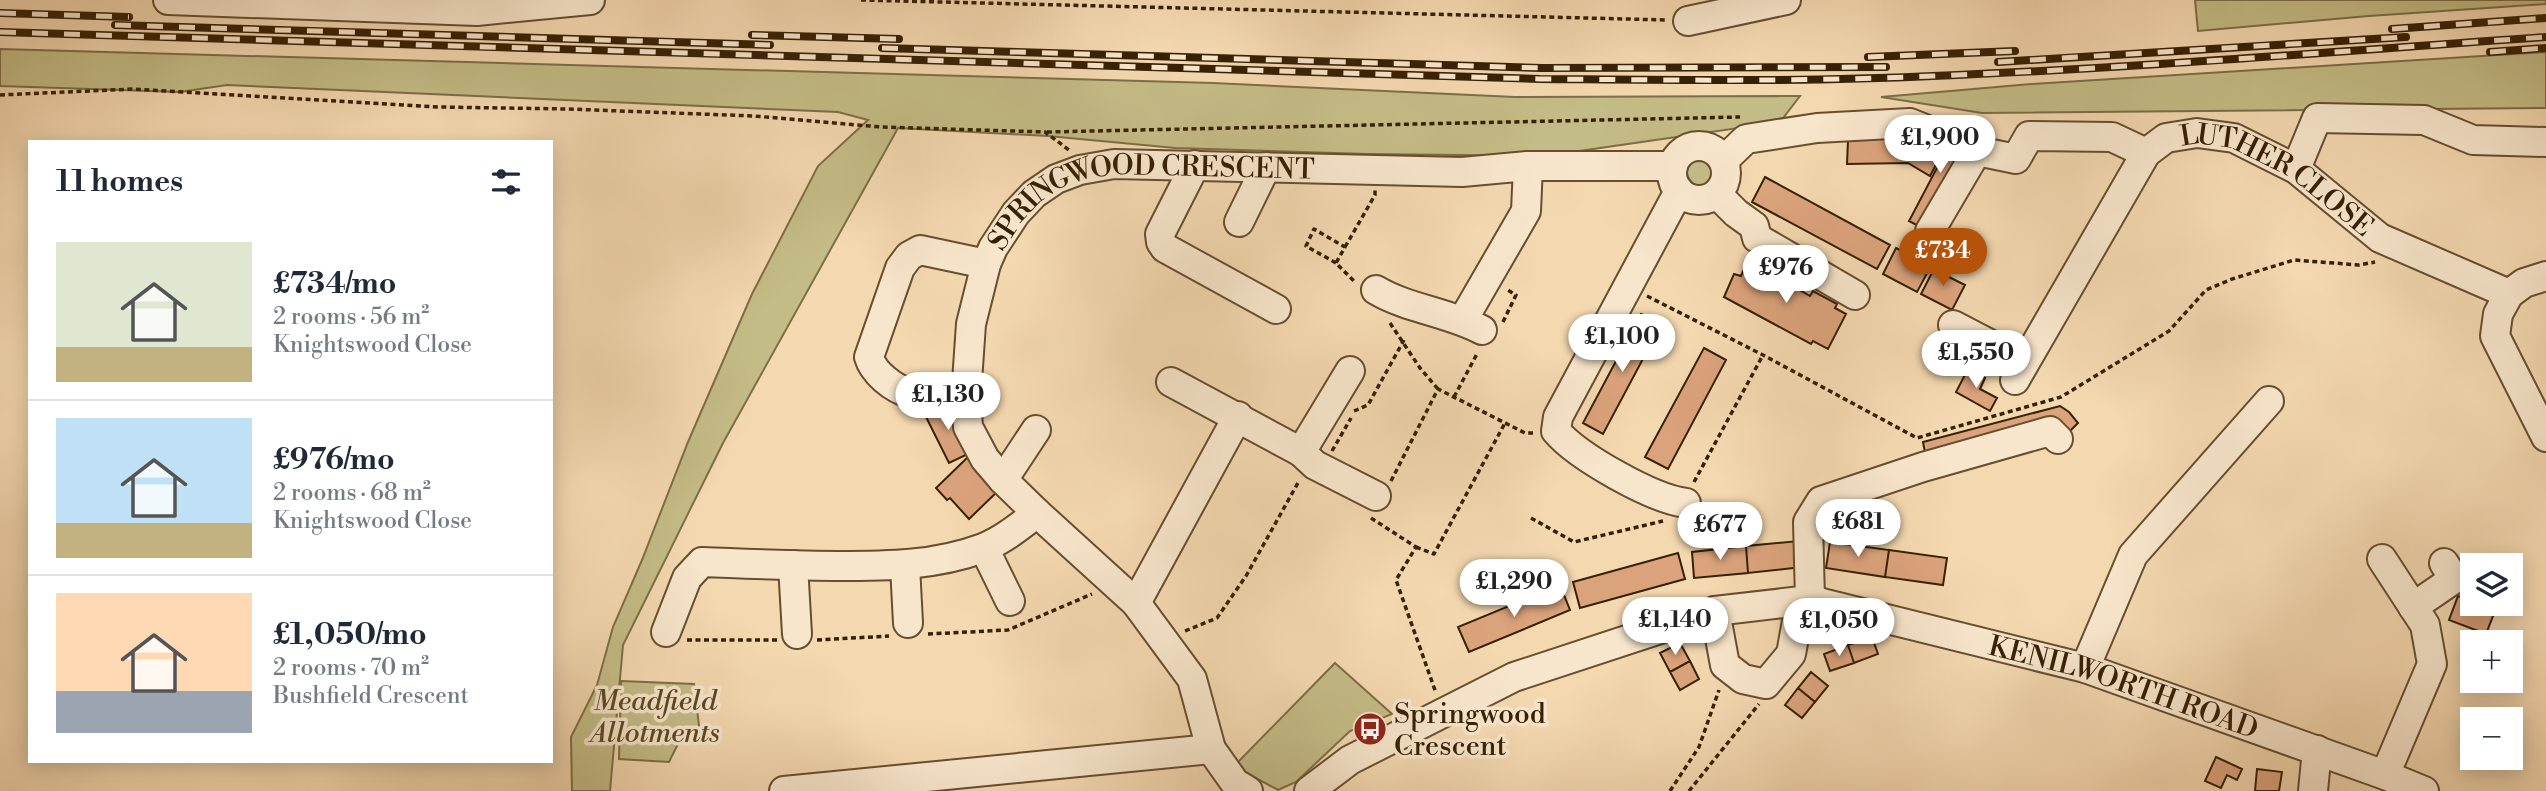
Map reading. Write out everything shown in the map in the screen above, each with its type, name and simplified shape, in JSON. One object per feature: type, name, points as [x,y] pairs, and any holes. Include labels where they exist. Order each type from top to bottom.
[{"type":"street","points":[[168,0],[477,11],[590,0]]},
{"type":"street","points":[[1688,20],[1786,0]]},
{"type":"street","points":[[2296,169],[2317,118],[2424,120],[2473,140],[2546,142]]},
{"type":"street","points":[[1724,160],[1746,139],[1817,128],[1910,122],[1935,133]]},
{"type":"street","name":"LUTHER CLOSE","points":[[1953,325],[2019,371],[2146,153],[2166,138],[2197,133],[2234,138],[2296,169],[2380,239],[2510,294]]},
{"type":"street","points":[[1930,231],[1976,151],[2016,159],[2029,136],[2112,137],[2146,153]]},
{"type":"street","points":[[1676,178],[1693,200],[1710,198],[1717,194],[1727,178],[1724,160],[1718,152],[1701,145],[1683,150],[1676,178],[1558,417],[1556,431],[1567,444],[1645,491],[1679,502]]},
{"type":"street","name":"SPRINGWOOD CRESCENT","points":[[1248,791],[1235,783],[1211,749],[1192,679],[1136,603],[1003,480],[985,459],[968,427],[966,396],[971,324],[986,264],[1000,235],[1034,194],[1056,179],[1114,164],[1462,172],[1528,166],[1676,178]]},
{"type":"street","points":[[1195,165],[1160,234],[1161,242],[1165,247],[1276,309]]},
{"type":"street","points":[[1376,290],[1393,300],[1413,304],[1473,325],[1526,211],[1528,166]]},
{"type":"street","points":[[1239,222],[1266,167]]},
{"type":"street","points":[[1717,194],[1736,214],[1754,226],[1757,238],[1855,295]]},
{"type":"street","points":[[966,396],[910,393],[900,389],[872,367],[869,357],[900,268],[909,256],[920,250],[986,264]]},
{"type":"street","points":[[2546,276],[2524,283],[2510,294],[2498,314],[2495,336],[2546,437]]},
{"type":"street","points":[[1311,460],[1350,371]]},
{"type":"street","points":[[1171,382],[1238,416],[1380,497]]},
{"type":"street","points":[[2085,668],[2133,555],[2269,401]]},
{"type":"street","points":[[1136,603],[1238,416]]},
{"type":"street","points":[[1003,480],[1036,430]]},
{"type":"street","points":[[1715,611],[1725,665],[1743,679],[1766,684],[1791,654],[1797,621],[1814,601],[1808,522],[1821,501],[1923,467],[2050,431],[2058,439]]},
{"type":"street","points":[[666,632],[687,578],[702,562],[905,566],[984,548],[1010,534],[1037,513]]},
{"type":"street","points":[[984,548],[1010,601]]},
{"type":"street","points":[[2382,559],[2425,625],[2432,664],[2385,775]]},
{"type":"street","points":[[2413,607],[2454,579],[2444,563]]},
{"type":"street","points":[[793,565],[797,634]]},
{"type":"street","points":[[905,566],[908,623]]},
{"type":"street","points":[[1309,791],[1350,760],[1514,677],[1715,611],[1814,601]]},
{"type":"street","name":"KENILWORTH ROAD","points":[[1814,601],[2085,668],[2424,791]]},
{"type":"street","points":[[784,791],[1211,749]]},
{"type":"street","points":[[2313,791],[2317,750]]},
{"type":"path","points":[[861,0],[1688,20]]},
{"type":"path","points":[[0,95],[157,90],[439,107],[754,116],[881,127],[1045,132],[1744,117]]},
{"type":"path","points":[[1045,132],[1094,168]]},
{"type":"path","points":[[1345,247],[1375,195],[1374,169]]},
{"type":"path","points":[[1163,639],[1217,618],[1246,576],[1311,460],[1355,410],[1368,405],[1404,340]]},
{"type":"path","points":[[1531,519],[1574,542],[1666,520],[1692,487],[1763,355]]},
{"type":"path","points":[[1505,423],[1434,554],[1416,547],[1371,519],[1438,388],[1525,433],[1556,431]]},
{"type":"path","points":[[1416,547],[1396,580],[1444,712]]},
{"type":"path","points":[[1670,791],[1699,747],[1714,707],[1725,665]]},
{"type":"path","points":[[1689,791],[1748,720],[1766,694],[1766,684]]},
{"type":"green space","points":[[2195,0],[2546,0],[2546,4],[2198,31]]},
{"type":"green space","points":[[0,49],[1213,83],[1515,97],[1800,96],[1780,122],[1545,156],[1175,148],[1048,136],[898,128],[723,443],[623,645],[610,791],[572,791],[571,737],[597,685],[613,627],[752,294],[818,166],[868,120],[838,112],[227,85],[180,92],[0,86]]},
{"type":"green space","points":[[2546,52],[2546,108],[1982,113],[1881,97],[2031,84]]},
{"type":"green space","points":[[1703,155],[1714,160],[1719,171],[1714,182],[1703,187],[1692,182],[1687,171],[1692,160]]},
{"type":"green space","points":[[1335,663],[1392,714],[1350,731],[1296,782],[1278,790],[1243,771],[1237,763]]},
{"type":"green space","name":"Meadfield Allotments","points":[[621,681],[694,684],[700,734],[681,738],[669,762],[619,759]]},
{"type":"building","points":[[1940,131],[1956,139],[1960,131],[1971,136],[1922,228],[1909,221],[1947,149],[1934,142]]},
{"type":"building","points":[[1914,137],[1945,148],[1930,176],[1908,163],[1847,164],[1848,140]]},
{"type":"building","points":[[1765,177],[1890,245],[1877,269],[1752,202]]},
{"type":"building","points":[[1896,248],[1931,266],[1917,292],[1883,274]]},
{"type":"building","points":[[1748,260],[1810,296],[1813,291],[1837,304],[1835,308],[1846,314],[1828,349],[1813,341],[1811,344],[1724,297],[1734,274],[1741,276]]},
{"type":"building","points":[[1938,261],[1947,266],[1943,274],[1965,285],[1952,310],[1921,294]]},
{"type":"building","points":[[1641,314],[1661,325],[1603,434],[1583,423]]},
{"type":"building","points":[[1704,348],[1726,360],[1668,469],[1645,457]]},
{"type":"building","points":[[1968,369],[1985,378],[1980,389],[1997,398],[1990,411],[1956,392]]},
{"type":"building","points":[[952,402],[968,454],[949,463],[925,415]]},
{"type":"building","points":[[2060,406],[2078,423],[2068,433],[1926,458],[1923,442]]},
{"type":"building","points":[[968,457],[1000,489],[969,519],[950,498],[947,500],[936,488]]},
{"type":"building","points":[[1799,541],[1802,567],[1748,573],[1746,546]]},
{"type":"building","points":[[1830,542],[1889,550],[1885,577],[1826,568]]},
{"type":"building","points":[[1746,546],[1748,573],[1694,578],[1692,552]]},
{"type":"building","points":[[1889,550],[1947,558],[1943,585],[1885,577]]},
{"type":"building","points":[[1678,553],[1685,579],[1580,608],[1573,582]]},
{"type":"building","points":[[1560,585],[1570,610],[1469,652],[1458,627]]},
{"type":"building","points":[[2458,596],[2460,616],[2493,616],[2488,630],[2475,630],[2449,620]]},
{"type":"building","points":[[1872,637],[1878,654],[1854,663],[1848,645]]},
{"type":"building","points":[[1680,643],[1690,661],[1670,672],[1660,653]]},
{"type":"building","points":[[1848,645],[1854,663],[1830,671],[1824,654]]},
{"type":"building","points":[[1690,661],[1699,679],[1680,690],[1670,672]]},
{"type":"building","points":[[1811,672],[1828,686],[1815,702],[1798,688]]},
{"type":"building","points":[[1798,688],[1815,702],[1802,718],[1785,705]]},
{"type":"building","points":[[2216,757],[2242,769],[2237,780],[2227,775],[2221,788],[2205,781]]},
{"type":"building","points":[[2257,769],[2282,772],[2279,791],[2255,791]]},
{"type":"railway","points":[[0,13],[129,17]]},
{"type":"railway","points":[[2392,29],[2546,18]]},
{"type":"railway","points":[[115,25],[770,45]]},
{"type":"railway","points":[[0,32],[1540,79],[1687,80],[1884,78],[2010,73],[2546,37]]},
{"type":"railway","points":[[752,35],[899,39]]},
{"type":"railway","points":[[1998,62],[2406,37]]},
{"type":"railway","points":[[882,48],[1542,68],[1886,67]]},
{"type":"railway","points":[[2490,52],[2546,48]]},
{"type":"railway","points":[[1868,57],[2015,51]]},
{"type":"place","name":"Springwood Crescent","points":[[1370,729]]}]
